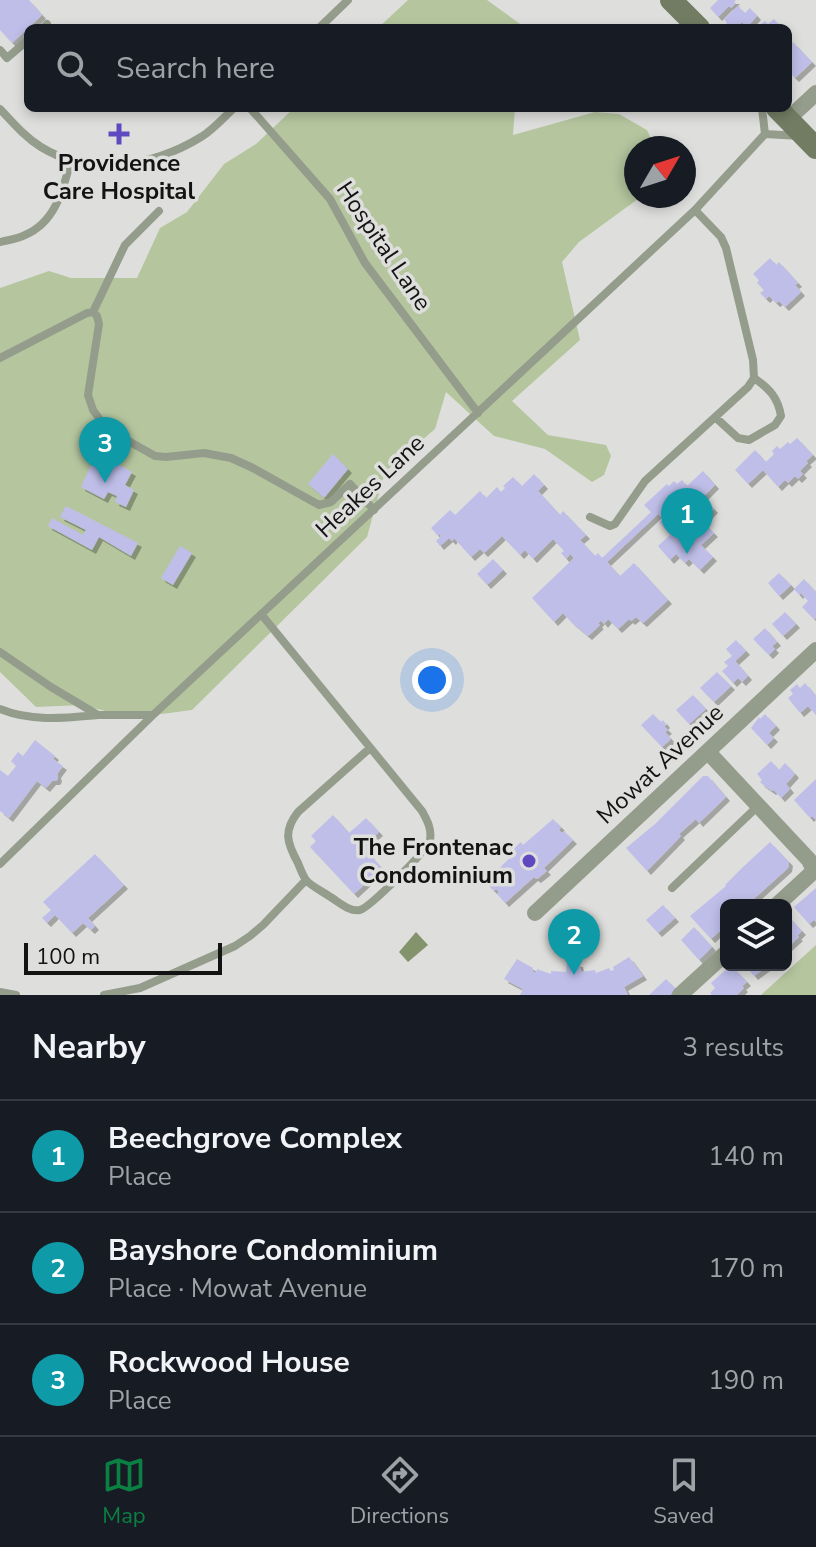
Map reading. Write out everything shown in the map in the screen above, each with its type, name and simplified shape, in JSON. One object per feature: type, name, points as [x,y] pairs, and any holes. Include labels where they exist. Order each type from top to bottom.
[{"type":"main road","points":[[671,0],[695,24]]},
{"type":"main road","points":[[782,114],[810,142]]},
{"type":"street","points":[[792,108],[816,93]]},
{"type":"street","name":"Mowat Avenue","points":[[535,913],[816,650]]},
{"type":"street","points":[[708,752],[809,860],[815,871],[784,899]]},
{"type":"street","points":[[680,995],[720,958]]},
{"type":"lane","points":[[323,24],[348,0]]},
{"type":"lane","points":[[0,50],[7,58],[24,43]]},
{"type":"lane","points":[[0,109],[22,133],[41,147],[71,160],[108,165],[144,162],[171,153],[203,136],[230,112]]},
{"type":"lane","name":"Hospital Lane","points":[[254,112],[330,199],[365,263],[478,413]]},
{"type":"lane","points":[[762,112],[765,134],[810,142]]},
{"type":"lane","name":"Heakes Lane","points":[[0,864],[153,715],[695,210],[765,134]]},
{"type":"lane","points":[[0,242],[25,236],[41,226],[61,195],[71,160]]},
{"type":"lane","points":[[590,517],[610,526],[615,524],[633,494],[645,481],[748,387],[754,378],[753,360],[726,248],[721,237],[695,210]]},
{"type":"lane","points":[[93,312],[125,245],[159,211]]},
{"type":"lane","points":[[0,358],[93,312]]},
{"type":"lane","points":[[93,312],[99,324],[88,395],[93,410],[107,429],[155,456],[204,453],[231,458],[319,505],[331,502],[350,484],[374,510]]},
{"type":"lane","points":[[715,417],[738,438],[749,440],[775,425],[781,416],[779,405],[774,395],[754,378]]},
{"type":"lane","points":[[261,614],[370,748],[427,820],[430,829],[431,838],[427,847],[372,902],[359,910],[344,906],[306,880],[290,848],[288,831],[298,812],[370,748]]},
{"type":"lane","points":[[0,652],[98,715]]},
{"type":"lane","points":[[0,709],[41,718],[153,715]]},
{"type":"lane","points":[[672,888],[758,806]]},
{"type":"lane","points":[[104,995],[140,988],[235,946],[263,925],[306,880]]},
{"type":"lane","points":[[0,992],[16,995]]},
{"type":"shaded area","points":[[408,0],[487,0],[520,24],[382,24]]},
{"type":"shaded area","points":[[290,112],[515,112],[513,135],[595,112],[619,114],[647,130],[650,136],[624,136],[626,208],[579,242],[562,262],[580,340],[512,401],[548,435],[606,445],[611,456],[604,475],[592,482],[545,449],[494,436],[446,392],[435,429],[385,472],[367,537],[192,710],[131,718],[83,705],[36,707],[0,672],[0,288],[49,271],[71,278],[137,278],[160,228],[187,212],[224,164],[256,144]]},
{"type":"shaded area","points":[[416,932],[428,945],[408,962],[399,952]]},
{"type":"shaded area","points":[[816,945],[816,995],[761,995],[787,971],[792,971],[792,967]]},
{"type":"building","points":[[0,0],[29,0],[42,15],[32,24],[24,24],[24,32],[12,43],[0,30]]},
{"type":"building","points":[[718,0],[736,0],[736,3],[718,17],[710,8]]},
{"type":"building","points":[[738,6],[745,13],[750,8],[757,16],[750,24],[726,24],[724,19]]},
{"type":"building","points":[[792,43],[812,62],[795,78],[792,75]]},
{"type":"building","points":[[770,258],[776,265],[779,262],[798,283],[795,285],[801,292],[785,307],[760,293],[764,290],[753,274]]},
{"type":"building","points":[[797,438],[813,455],[806,461],[808,463],[800,471],[803,474],[798,479],[795,476],[788,483],[785,480],[778,487],[763,470],[748,484],[735,470],[755,450],[766,462],[777,446],[780,449]]},
{"type":"building","points":[[96,454],[132,472],[125,485],[134,490],[126,507],[115,502],[117,496],[108,492],[104,499],[81,487]]},
{"type":"building","points":[[333,454],[348,469],[324,498],[308,484]]},
{"type":"building","points":[[703,471],[715,485],[703,497],[714,509],[702,521],[714,533],[701,545],[713,557],[700,570],[689,559],[685,563],[676,554],[670,560],[658,546],[670,535],[659,522],[663,519],[658,514],[607,562],[620,576],[634,563],[668,600],[643,623],[636,617],[618,629],[608,619],[604,624],[601,620],[588,636],[563,613],[554,622],[532,598],[574,558],[570,554],[566,559],[561,553],[564,551],[553,539],[533,559],[525,550],[520,555],[502,536],[484,553],[480,549],[471,557],[454,538],[452,541],[449,538],[440,546],[436,541],[440,534],[438,536],[431,528],[450,510],[455,515],[480,491],[486,498],[497,487],[501,492],[513,477],[522,486],[534,474],[544,485],[538,491],[560,515],[563,511],[586,535],[580,540],[595,556],[598,553],[602,558],[651,512],[644,505],[667,484],[669,486],[674,481],[677,484],[682,480],[687,486]]},
{"type":"building","points":[[66,506],[138,543],[131,556],[99,537],[92,550],[48,526],[52,518],[83,535],[86,530],[60,517]]},
{"type":"building","points":[[180,546],[192,553],[173,585],[161,578]]},
{"type":"building","points":[[493,559],[503,570],[487,585],[477,574]]},
{"type":"building","points":[[779,573],[791,585],[779,596],[768,583]]},
{"type":"building","points":[[804,579],[816,592],[814,619],[802,607],[808,601],[794,589]]},
{"type":"building","points":[[785,612],[796,624],[783,636],[772,624]]},
{"type":"building","points":[[765,628],[777,642],[769,655],[753,639]]},
{"type":"building","points":[[736,640],[746,651],[735,661],[748,676],[742,682],[738,678],[733,683],[722,671],[728,666],[724,662],[732,656],[726,649]]},
{"type":"building","points":[[717,672],[731,686],[714,702],[700,688]]},
{"type":"building","points":[[805,683],[816,696],[816,715],[808,706],[800,713],[788,698],[793,694],[790,690],[797,684],[800,688]]},
{"type":"building","points":[[693,695],[706,709],[689,724],[676,710]]},
{"type":"building","points":[[653,714],[666,724],[664,726],[668,730],[665,732],[671,739],[662,747],[641,725]]},
{"type":"building","points":[[765,714],[776,726],[769,733],[774,738],[767,745],[751,728]]},
{"type":"building","points":[[35,740],[63,766],[56,781],[46,788],[37,781],[9,818],[0,811],[0,770],[8,776],[16,766],[11,761],[18,752],[23,756]]},
{"type":"building","points":[[771,761],[779,770],[785,763],[795,774],[786,784],[790,789],[781,798],[760,782],[762,780],[757,774]]},
{"type":"building","points":[[703,776],[708,776],[726,797],[699,823],[696,819],[679,834],[681,836],[647,871],[626,848]]},
{"type":"building","points":[[816,779],[816,820],[812,816],[810,818],[794,800]]},
{"type":"building","points":[[333,815],[349,833],[366,818],[379,832],[371,839],[378,847],[370,855],[382,868],[354,894],[310,847],[316,841],[311,836]]},
{"type":"building","name":"The Frontenac Condominium","points":[[553,819],[561,827],[559,830],[573,840],[544,868],[547,871],[537,879],[534,877],[505,903],[497,894],[499,892],[485,882],[514,854],[511,851],[521,842],[523,845]]},
{"type":"building","points":[[770,842],[789,862],[788,868],[754,899],[720,899],[720,931],[711,939],[690,916]]},
{"type":"building","points":[[95,854],[124,885],[88,918],[95,926],[91,930],[83,923],[72,933],[55,915],[47,923],[42,918],[51,910],[43,902]]},
{"type":"building","points":[[816,888],[816,922],[814,920],[809,924],[794,907]]},
{"type":"building","points":[[663,905],[675,918],[658,933],[646,920]]},
{"type":"building","points":[[792,920],[802,931],[792,943]]},
{"type":"building","points":[[694,927],[712,947],[699,960],[681,940]]},
{"type":"building","points":[[629,957],[643,976],[624,987],[628,995],[520,995],[523,989],[504,979],[517,959],[536,973],[537,969],[551,974],[551,971],[566,972],[567,962],[579,963],[581,972],[595,970],[596,973],[609,968],[611,971]]},
{"type":"building","points":[[724,971],[737,971],[747,982],[737,995],[712,995],[710,993],[715,988],[711,983]]},
{"type":"building","points":[[666,979],[676,989],[670,995],[649,995]]},
{"type":"place","name":"Providence Care Hospital","points":[[119,134]]},
{"type":"place","name":"Rockwood House","points":[[105,483]]},
{"type":"place","name":"Beechgrove Complex","points":[[687,554]]},
{"type":"place","name":"The Frontenac Condominium","points":[[529,861]]},
{"type":"place","name":"Bayshore Condominium","points":[[574,975]]}]
